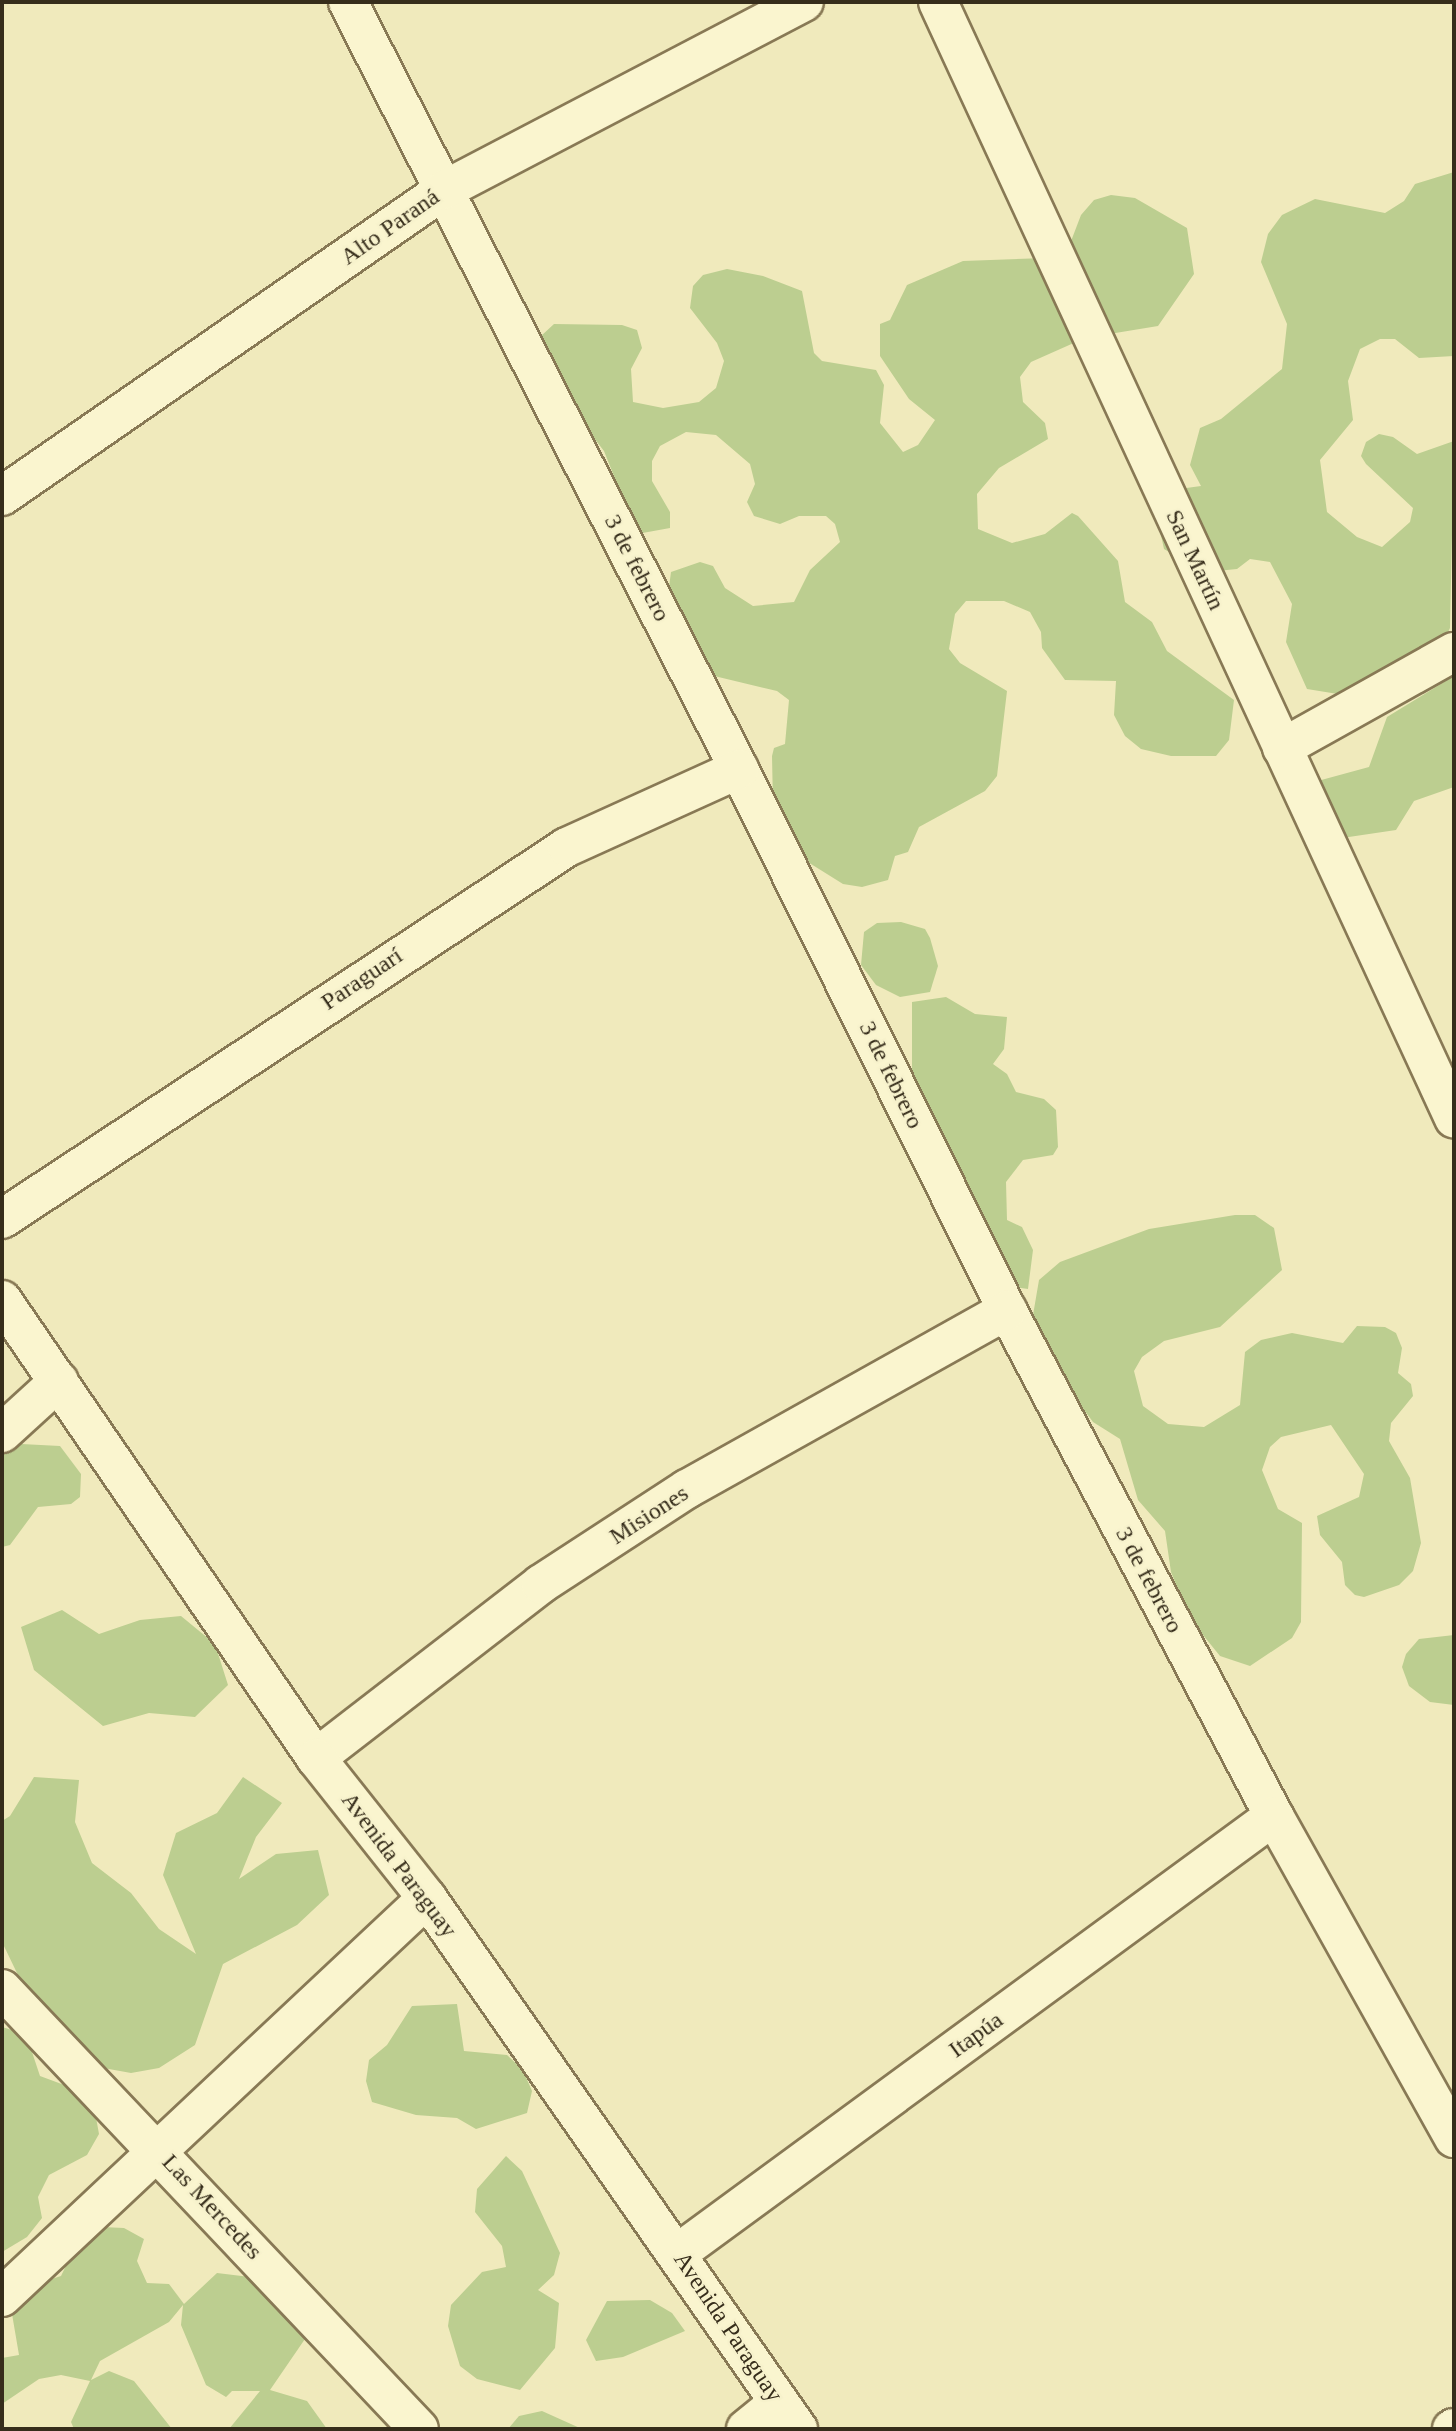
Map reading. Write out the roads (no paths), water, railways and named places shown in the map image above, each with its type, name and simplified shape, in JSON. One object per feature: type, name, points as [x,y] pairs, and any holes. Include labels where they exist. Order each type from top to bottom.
[{"type":"street","name":"3 de febrero","points":[[348,2],[739,769],[1007,1310],[1274,1816],[1454,2138]]},
{"type":"street","name":"Alto Paraná","points":[[2,496],[444,190],[804,2]]},
{"type":"street","name":"San Martín","points":[[938,2],[1454,1118]]},
{"type":"street","points":[[1282,748],[1454,652]]},
{"type":"street","name":"Paraguarí","points":[[2,1219],[567,847],[739,769]]},
{"type":"street","name":"Avenida Paraguay","points":[[2,1300],[316,1758],[427,1898],[678,2253],[788,2416]]},
{"type":"street","name":"Misiones","points":[[316,1758],[541,1584],[687,1489],[1007,1310]]},
{"type":"street","points":[[2,1433],[59,1381]]},
{"type":"street","name":"Itapúa","points":[[678,2253],[1274,1816]]},
{"type":"street","points":[[2,2297],[427,1898]]},
{"type":"street","name":"Las Mercedes","points":[[2,1989],[158,2150],[419,2429]]},
{"type":"street","points":[[747,2429],[788,2416]]}]
